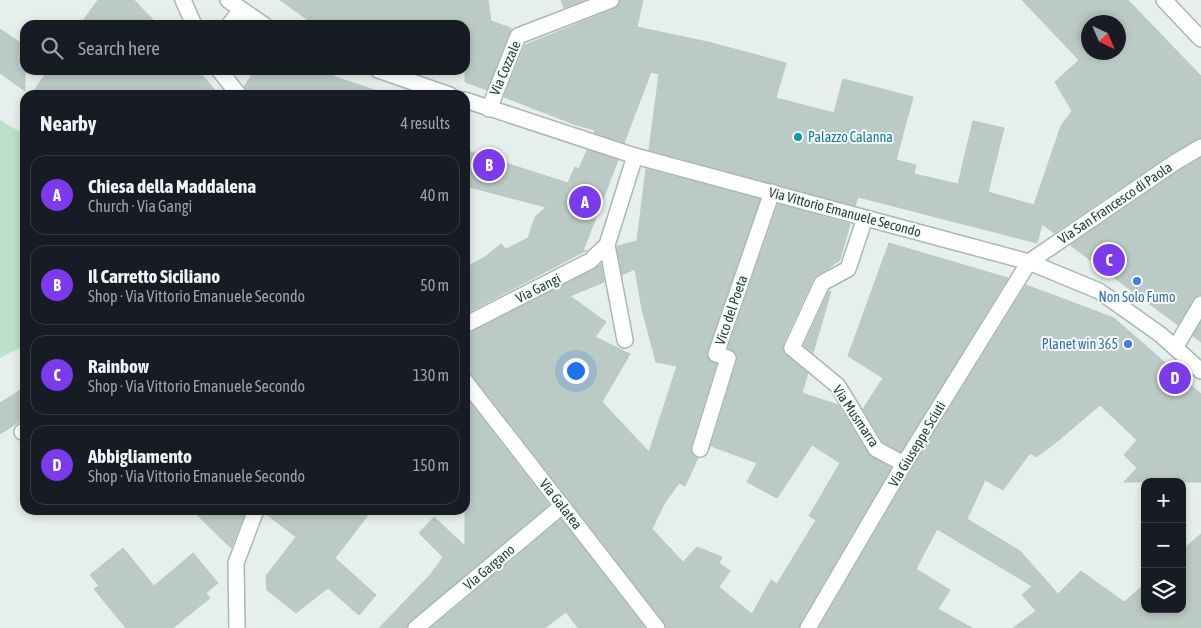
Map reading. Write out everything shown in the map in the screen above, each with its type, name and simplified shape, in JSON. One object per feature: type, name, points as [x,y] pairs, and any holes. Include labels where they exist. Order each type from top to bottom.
[{"type":"street","points":[[183,0],[192,20]]},
{"type":"street","points":[[228,0],[256,20]]},
{"type":"street","name":"Via Cozzale","points":[[489,109],[518,36],[611,0]]},
{"type":"street","points":[[1164,0],[1201,39]]},
{"type":"street","points":[[233,20],[241,10]]},
{"type":"street","points":[[223,75],[235,90]]},
{"type":"street","points":[[392,75],[436,90]]},
{"type":"street","name":"Via Vittorio Emanuele Secondo","points":[[470,102],[635,156],[1029,262],[1099,291],[1161,335],[1201,371]]},
{"type":"street","name":"Via San Francesco di Paola","points":[[1029,262],[1201,146]]},
{"type":"street","points":[[625,340],[607,245],[635,156]]},
{"type":"street","name":"Vico del Poeta","points":[[700,448],[728,358],[716,354],[772,192]]},
{"type":"street","name":"Via Musmarra","points":[[865,218],[848,270],[822,283],[792,348],[838,386],[876,449],[904,464]]},
{"type":"street","name":"Via Gangi","points":[[470,322],[590,261],[607,245]]},
{"type":"street","name":"Via Giuseppe Sciuti","points":[[808,628],[904,464],[1029,262]]},
{"type":"street","points":[[1175,348],[1201,304]]},
{"type":"street","name":"Via Galatea","points":[[470,387],[657,628]]},
{"type":"street","name":"Via Gargano","points":[[416,628],[562,506]]},
{"type":"street","points":[[237,628],[236,563],[254,515]]},
{"type":"green space","points":[[0,120],[20,132],[20,348],[0,358]]},
{"type":"building","points":[[98,0],[134,0],[153,20],[84,20]]},
{"type":"building","points":[[280,0],[488,0],[491,21],[511,28],[487,90],[465,82],[465,75],[470,75],[470,20],[308,20]]},
{"type":"building","points":[[561,0],[585,0],[564,8]]},
{"type":"building","points":[[620,0],[643,0],[637,27],[712,43],[786,63],[776,98],[834,113],[843,79],[913,97],[896,160],[916,165],[914,174],[958,184],[973,121],[1004,128],[988,192],[1034,205],[1061,126],[1072,111],[1055,82],[1079,60],[1022,0],[1128,0],[1201,76],[1201,138],[1169,155],[1054,233],[1042,224],[1037,243],[858,197],[855,206],[649,150],[659,74],[651,72],[624,143],[594,133],[595,130],[576,125],[504,97],[525,45],[614,9],[619,5]]},
{"type":"building","points":[[0,29],[20,43],[20,75],[25,75],[25,90],[0,73]]},
{"type":"building","points":[[45,75],[202,75],[215,90],[34,90]]},
{"type":"building","points":[[252,75],[330,75],[374,90],[246,90],[244,87]]},
{"type":"building","points":[[587,150],[618,160],[583,251],[587,250],[470,311],[470,265],[485,257],[501,244],[506,249],[528,238],[535,217],[546,207],[470,187],[470,152],[568,183],[575,167],[579,169]]},
{"type":"building","points":[[1201,158],[1201,295],[1193,299],[1178,325],[1070,245]]},
{"type":"building","points":[[646,169],[760,199],[707,351],[709,360],[716,364],[691,446],[693,455],[698,458],[685,486],[679,483],[664,504],[652,529],[683,562],[697,547],[722,557],[719,563],[730,571],[719,587],[752,614],[771,580],[777,584],[816,520],[809,516],[840,463],[812,445],[777,498],[747,482],[757,463],[711,446],[737,361],[735,352],[728,348],[778,204],[850,224],[840,260],[813,279],[783,344],[783,349],[786,355],[808,373],[802,393],[838,405],[868,454],[891,468],[800,623],[799,628],[666,628],[664,622],[470,374],[470,331],[601,264],[604,282],[570,296],[606,322],[595,337],[630,354],[602,402],[649,452],[677,366],[656,362],[642,309],[635,269],[622,275],[617,246],[637,241]]},
{"type":"building","points":[[889,243],[1008,278],[901,452],[883,442],[863,409],[883,378],[848,356]]},
{"type":"building","points":[[1026,285],[1114,318],[1201,394],[1201,482],[1186,482],[1186,478],[1141,478],[1141,482],[1124,482],[1137,468],[1124,455],[1137,440],[1100,405],[1036,457],[1030,453],[1003,490],[985,480],[967,519],[1020,551],[1058,594],[1081,571],[1124,602],[1141,587],[1141,613],[1186,613],[1186,547],[1201,534],[1201,628],[1013,628],[1036,611],[1022,595],[1032,586],[937,529],[916,569],[950,590],[938,609],[972,628],[819,628],[912,469]]},
{"type":"building","points":[[829,291],[831,291],[813,353],[804,345]]},
{"type":"building","points":[[1201,322],[1201,342],[1193,336]]},
{"type":"building","points":[[20,390],[20,421],[0,434],[0,403]]},
{"type":"building","points":[[470,402],[549,505],[410,621],[407,628],[379,628],[431,574],[443,557],[419,533],[434,517],[465,546],[465,515],[470,515]]},
{"type":"building","points":[[197,515],[244,515],[231,548]]},
{"type":"building","points":[[268,515],[368,515],[335,558],[376,595],[359,615],[328,588],[296,613],[267,590],[266,576],[296,537]]},
{"type":"building","points":[[561,519],[645,628],[578,628],[566,612],[545,628],[431,628]]},
{"type":"building","points":[[123,548],[154,586],[193,553],[218,583],[206,593],[210,598],[173,628],[126,628],[94,589],[99,586],[90,575]]},
{"type":"place","name":"Palazzo Calanna","points":[[798,137]]},
{"type":"place","name":"Il Carretto Siciliano","points":[[489,165]]},
{"type":"place","name":"Chiesa della Maddalena","points":[[585,202]]},
{"type":"place","name":"Rainbow","points":[[1109,260]]},
{"type":"place","name":"Non Solo Fumo","points":[[1137,281]]},
{"type":"place","name":"Planet win 365","points":[[1128,344]]},
{"type":"place","name":"Abbigliamento","points":[[1175,378]]}]
